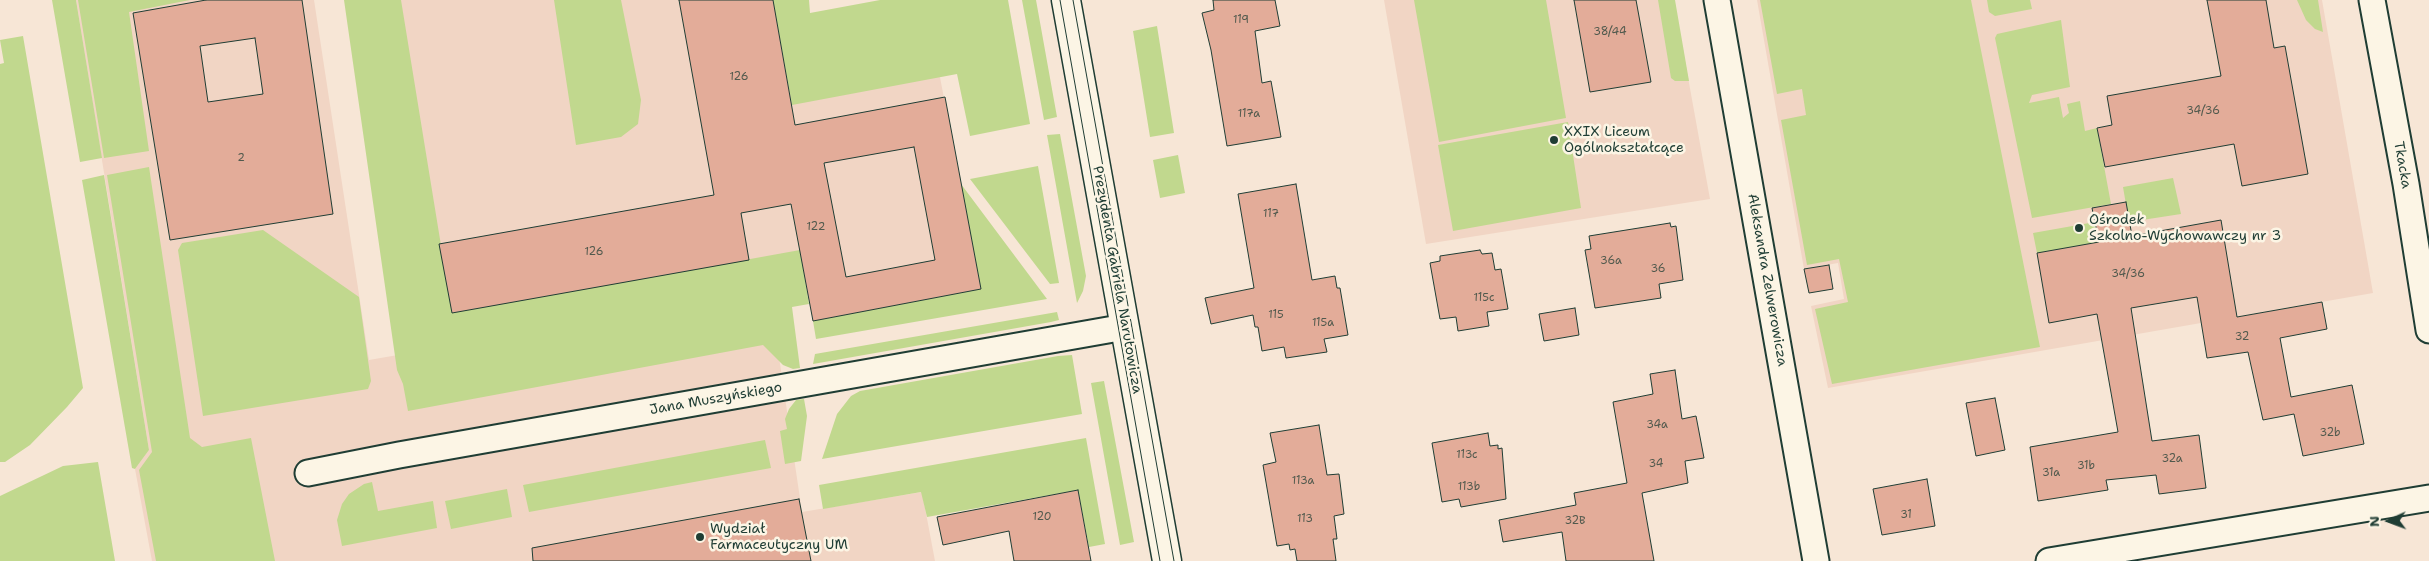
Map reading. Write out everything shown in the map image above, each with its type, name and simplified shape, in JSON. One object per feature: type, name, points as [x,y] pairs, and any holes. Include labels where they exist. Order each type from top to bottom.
[{"type":"street","name":"Prezydenta Gabriela Narutowicza","points":[[1066,0],[1167,561]]},
{"type":"street","name":"Aleksandra Zelwerowicza","points":[[1717,0],[1816,561]]},
{"type":"street","name":"Tkacka","points":[[2372,0],[2406,184],[2429,330]]},
{"type":"street","name":"Jana Muszyńskiego","points":[[308,473],[399,454],[1125,328]]},
{"type":"street","points":[[2049,561],[2429,498]]},
{"type":"shaded area","points":[[76,0],[314,0],[369,360],[438,348],[380,0],[796,0],[799,18],[925,0],[981,289],[813,321],[808,295],[771,303],[802,512],[922,492],[935,561],[152,561],[135,469],[149,450]]},
{"type":"shaded area","name":"XXIX Liceum Ogólnokształcące","points":[[1384,0],[1674,0],[1710,199],[1426,244]]},
{"type":"shaded area","name":"Ośrodek Szkolno-Wychowawczy nr 3","points":[[1757,0],[2322,0],[2373,293],[1828,388],[1811,306],[1844,299],[1838,263],[1804,269]]},
{"type":"green space","points":[[52,0],[76,0],[102,158],[80,162]]},
{"type":"green space","points":[[78,0],[190,0],[129,12],[149,151],[104,158]]},
{"type":"green space","points":[[344,0],[401,0],[452,313],[800,250],[809,304],[792,307],[800,368],[793,369],[783,365],[763,345],[408,411],[403,384],[397,370]]},
{"type":"green space","points":[[554,0],[621,0],[641,100],[638,124],[621,137],[576,145]]},
{"type":"green space","points":[[773,0],[809,0],[810,13],[880,0],[1008,0],[1030,124],[970,136],[957,74],[792,105]]},
{"type":"green space","points":[[1022,0],[1036,0],[1057,117],[1044,120]]},
{"type":"green space","points":[[1414,0],[1546,0],[1566,118],[1439,142]]},
{"type":"green space","points":[[1658,0],[1675,0],[1689,81],[1675,81],[1671,78]]},
{"type":"green space","points":[[1760,0],[1971,0],[2040,347],[1832,384],[1815,309],[1848,302],[1839,259],[1807,265],[1781,120],[1806,115],[1802,89],[1777,94]]},
{"type":"green space","points":[[1987,0],[2030,0],[2032,9],[1995,16],[1989,12]]},
{"type":"green space","points":[[2297,0],[2318,0],[2323,32],[2315,29],[2306,20]]},
{"type":"green space","points":[[2061,20],[2070,87],[2032,95],[2029,103],[2059,97],[2063,118],[2069,113],[2067,104],[2080,101],[2085,131],[2097,128],[2111,204],[2032,218],[1995,38],[1997,34]]},
{"type":"green space","points":[[1157,26],[1174,133],[1150,137],[1133,31]]},
{"type":"green space","points":[[23,36],[83,388],[30,445],[5,462],[0,462],[0,64],[4,63],[0,40]]},
{"type":"green space","points":[[1568,122],[1581,208],[1453,231],[1438,145]]},
{"type":"green space","points":[[1060,134],[1086,276],[1083,291],[1077,303],[1047,135]]},
{"type":"green space","points":[[1178,155],[1185,193],[1160,198],[1153,160]]},
{"type":"green space","points":[[1038,166],[1059,283],[1050,284],[970,179]]},
{"type":"green space","points":[[149,167],[190,438],[202,447],[251,438],[275,561],[156,561],[139,470],[152,452],[107,175]]},
{"type":"green space","points":[[104,175],[149,450],[135,469],[132,468],[82,180]]},
{"type":"green space","points":[[2173,178],[2181,214],[2129,222],[2123,187]]},
{"type":"green space","points":[[961,184],[1047,299],[816,339],[813,321],[981,289]]},
{"type":"green space","points":[[2095,222],[2099,242],[2037,253],[2033,233]]},
{"type":"green space","points":[[263,230],[359,297],[371,381],[368,389],[203,416],[178,250],[182,243]]},
{"type":"green space","points":[[1057,312],[1059,320],[1051,322],[813,364],[815,354]]},
{"type":"green space","points":[[1072,355],[1082,414],[822,459],[837,414],[851,396],[860,391]]},
{"type":"green space","points":[[1104,381],[1134,542],[1120,545],[1091,383]]},
{"type":"green space","points":[[804,399],[807,416],[801,461],[785,464],[780,431],[787,429],[785,419],[789,409],[796,400]]},
{"type":"green space","points":[[1086,438],[1105,544],[1089,547],[1078,490],[927,517],[921,492],[823,509],[819,485]]},
{"type":"green space","points":[[765,440],[771,468],[529,512],[523,485]]},
{"type":"green space","points":[[98,462],[115,561],[0,561],[0,496],[63,466]]},
{"type":"green space","points":[[372,482],[378,511],[433,501],[437,528],[342,546],[337,520],[342,504],[349,494],[364,484]]},
{"type":"green space","points":[[507,489],[512,517],[451,529],[445,501]]},
{"type":"building","points":[[206,0],[302,0],[333,214],[170,240],[133,13]],"holes":[[[255,38],[263,94],[208,102],[200,46]]]},
{"type":"building","points":[[679,0],[773,0],[795,125],[945,97],[981,289],[813,321],[791,204],[741,213],[749,260],[452,313],[439,244],[714,195]],"holes":[[[914,147],[935,260],[846,277],[824,163]]]},
{"type":"building","points":[[1213,0],[1275,0],[1280,26],[1255,31],[1262,83],[1271,81],[1281,137],[1227,146],[1211,50],[1202,13],[1214,10]]},
{"type":"building","points":[[1574,0],[1636,0],[1651,82],[1590,92]]},
{"type":"building","points":[[2207,0],[2266,0],[2274,48],[2285,46],[2308,174],[2242,186],[2234,144],[2105,167],[2097,128],[2112,125],[2107,96],[2221,76]]},
{"type":"building","points":[[1296,184],[1312,280],[1335,276],[1337,288],[1340,288],[1348,335],[1324,339],[1327,352],[1286,358],[1284,347],[1262,351],[1258,327],[1255,327],[1253,315],[1211,324],[1205,298],[1254,288],[1238,194]]},
{"type":"building","points":[[2126,202],[2132,236],[2221,220],[2237,317],[2322,302],[2327,329],[2280,338],[2291,397],[2352,385],[2364,444],[2303,456],[2294,414],[2263,420],[2248,352],[2207,358],[2197,297],[2131,308],[2152,441],[2199,435],[2206,488],[2159,494],[2156,475],[2106,480],[2108,490],[2038,501],[2030,447],[2118,432],[2097,314],[2049,323],[2037,253],[2099,242],[2092,208]]},
{"type":"building","points":[[1670,223],[1671,227],[1676,226],[1683,280],[1659,284],[1661,298],[1595,308],[1585,250],[1591,249],[1589,236]]},
{"type":"building","points":[[1480,250],[1482,254],[1492,253],[1495,270],[1501,269],[1508,309],[1487,312],[1489,326],[1458,331],[1456,317],[1440,319],[1430,263],[1440,261],[1440,256]]},
{"type":"building","points":[[1829,265],[1833,289],[1809,293],[1804,269]]},
{"type":"building","points":[[1575,308],[1579,335],[1544,341],[1539,314]]},
{"type":"building","points":[[1675,370],[1682,419],[1696,416],[1704,458],[1685,461],[1688,483],[1642,493],[1654,561],[1566,561],[1562,532],[1503,542],[1499,520],[1576,505],[1574,493],[1627,483],[1613,402],[1653,394],[1650,374]]},
{"type":"building","points":[[1995,398],[2005,450],[1976,456],[1966,403]]},
{"type":"building","points":[[1319,425],[1327,475],[1339,474],[1344,514],[1334,516],[1337,539],[1333,539],[1336,561],[1297,561],[1295,549],[1290,550],[1289,544],[1277,546],[1263,465],[1276,462],[1270,433]]},
{"type":"building","points":[[1488,433],[1490,446],[1498,445],[1498,449],[1502,448],[1506,499],[1461,507],[1459,499],[1442,502],[1432,443]]},
{"type":"building","points":[[1927,479],[1935,526],[1882,535],[1873,489]]},
{"type":"building","points":[[1078,490],[1091,561],[1014,561],[1009,531],[943,545],[937,517]]},
{"type":"building","name":"Wydział Farmaceutyczny UM","points":[[799,499],[811,561],[533,561],[532,548]]},
{"type":"tram line","points":[[1060,0],[1160,561]]},
{"type":"tram line","points":[[1073,0],[1174,561]]},
{"type":"place","name":"XXIX Liceum Ogólnokształcące","points":[[1554,140]]},
{"type":"place","name":"Ośrodek Szkolno-Wychowawczy nr 3","points":[[2079,228]]},
{"type":"place","name":"Wydział Farmaceutyczny UM","points":[[700,537]]}]
